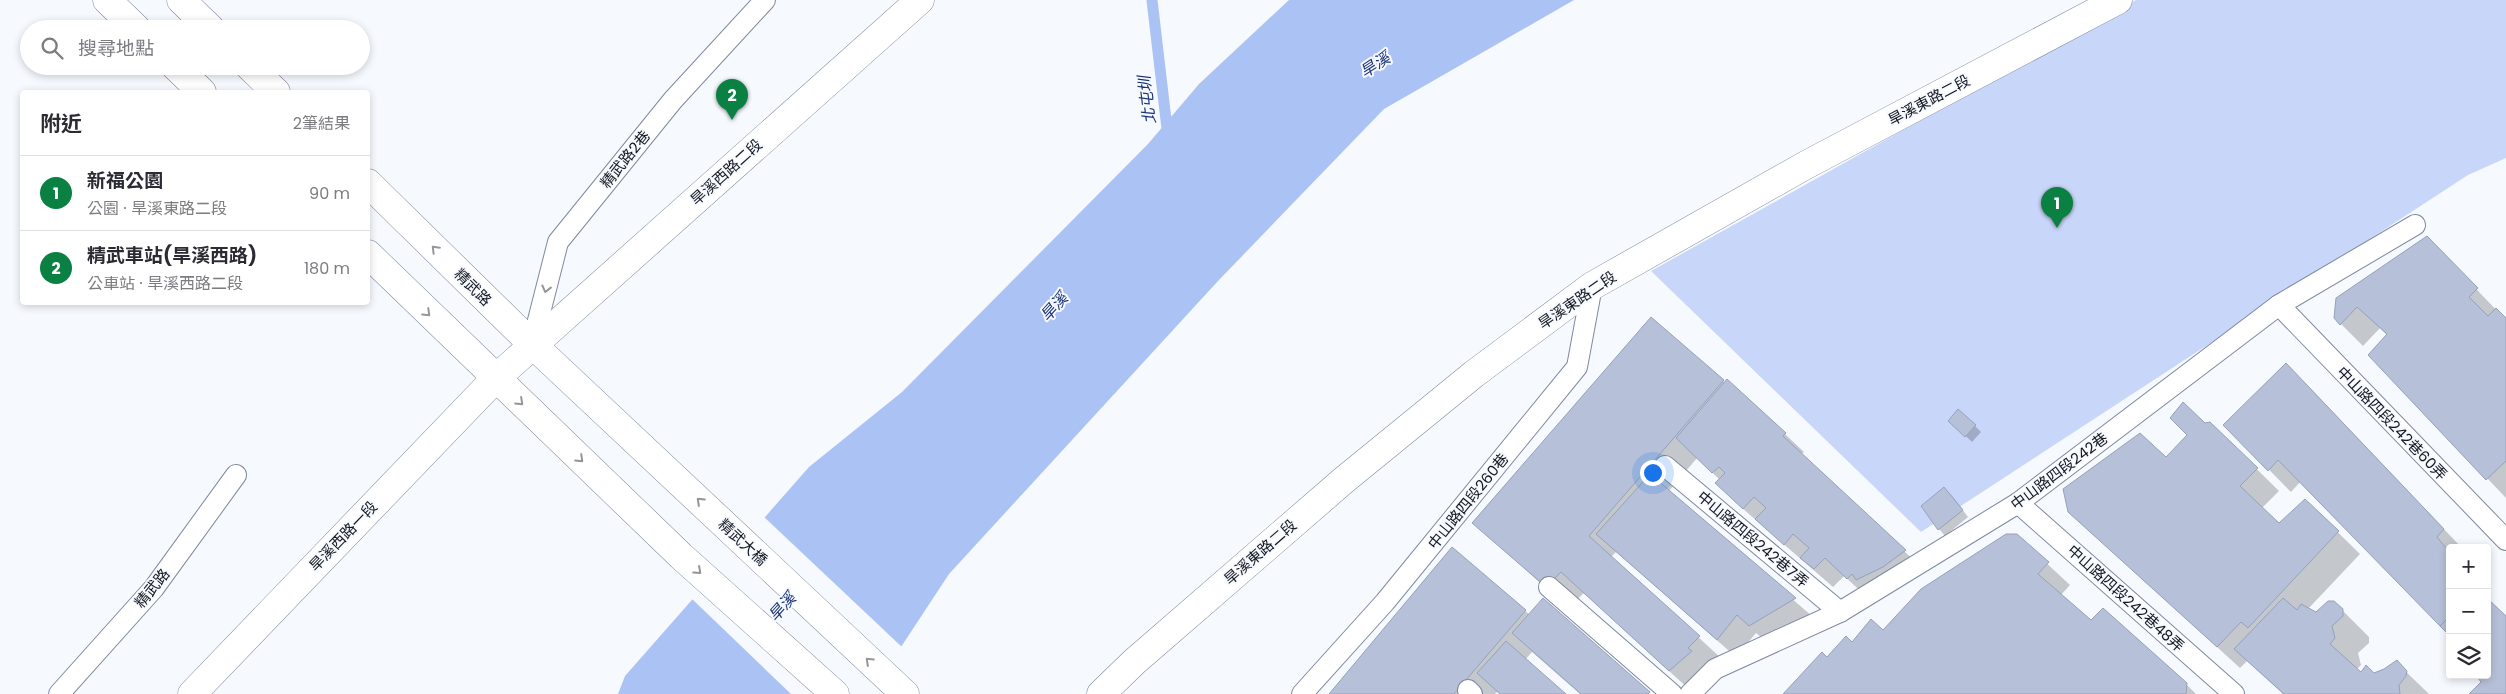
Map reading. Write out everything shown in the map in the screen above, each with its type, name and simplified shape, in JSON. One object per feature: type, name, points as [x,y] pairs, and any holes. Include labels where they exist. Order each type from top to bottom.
[{"type":"street","points":[[107,0],[127,20]]},
{"type":"street","points":[[182,0],[202,20]]},
{"type":"street","name":"旱溪西路二段","points":[[495,379],[920,0]]},
{"type":"street","name":"旱溪東路二段","points":[[1100,694],[1134,662],[1344,480],[1474,374],[1592,286],[1806,165],[2118,0]]},
{"type":"street","points":[[184,75],[200,90]]},
{"type":"street","points":[[258,75],[274,90]]},
{"type":"street","name":"精武路","points":[[370,185],[580,390]]},
{"type":"street","points":[[370,256],[495,379],[681,556],[835,694]]},
{"type":"street","name":"旱溪西路一段","points":[[192,694],[495,379]]},
{"type":"street","name":"精武大橋","points":[[580,390],[905,694]]},
{"type":"lane","name":"精武路2巷","points":[[532,344],[558,242],[672,100],[765,0]]},
{"type":"lane","name":"中山路四段242巷","points":[[1690,694],[1715,669],[1840,612],[2018,502],[2279,305],[2414,225]]},
{"type":"lane","name":"中山路四段260巷","points":[[1302,694],[1385,602],[1577,367],[1592,286]]},
{"type":"lane","name":"中山路四段242巷60弄","points":[[2279,305],[2506,540]]},
{"type":"lane","name":"中山路四段242巷7弄","points":[[1666,466],[1840,612]]},
{"type":"lane","name":"精武路","points":[[59,694],[154,588],[236,475]]},
{"type":"lane","name":"中山路四段242巷48弄","points":[[2018,502],[2227,692]]},
{"type":"lane","points":[[1548,586],[1672,694]]},
{"type":"shaded area","points":[[2136,0],[2506,0],[2506,158],[2468,175],[1921,532],[1651,271]]},
{"type":"water","name":"旱溪","points":[[1289,0],[1574,0],[1384,109],[1218,281],[949,574],[870,694],[618,694],[625,676],[809,467],[902,392],[1148,144],[1199,84]]},
{"type":"pier","points":[[763,516],[903,648],[873,694],[791,694],[691,598]]},
{"type":"building","points":[[2427,236],[2478,288],[2469,297],[2488,316],[2496,308],[2506,318],[2506,461],[2486,480],[2368,355],[2387,334],[2357,307],[2340,325],[2334,318],[2336,298]]},
{"type":"building","points":[[1651,317],[1724,380],[1589,536],[1700,636],[1688,648],[1692,651],[1669,671],[1561,572],[1546,587],[1472,523]]},
{"type":"building","points":[[2286,363],[2444,529],[2437,537],[2446,548],[2446,620],[2440,626],[2278,460],[2268,471],[2223,425]]},
{"type":"building","points":[[1727,379],[1786,433],[1783,436],[1906,550],[1883,567],[1856,580],[1852,574],[1847,579],[1825,558],[1814,569],[1800,558],[1809,548],[1793,534],[1784,545],[1755,519],[1766,508],[1754,497],[1743,509],[1715,483],[1725,473],[1719,467],[1712,473],[1676,438]]},
{"type":"building","points":[[2183,402],[2205,423],[2210,422],[2258,468],[2240,486],[2279,523],[2305,499],[2339,531],[2248,628],[2241,622],[2217,647],[2068,512],[2063,489],[2140,433],[2166,457],[2187,435],[2170,418]]},
{"type":"building","points":[[1958,409],[1976,425],[1965,437],[1948,421]]},
{"type":"building","points":[[1650,474],[1796,598],[1749,626],[1737,615],[1717,640],[1596,534]]},
{"type":"building","points":[[1944,487],[1963,510],[1938,530],[1921,506]]},
{"type":"building","points":[[2006,534],[2017,534],[2049,562],[2038,574],[2091,620],[2103,608],[2187,683],[2186,694],[1783,694],[1822,652],[1827,657],[1846,636],[1852,642],[1871,619],[1883,630],[1921,589]]},
{"type":"building","points":[[1452,547],[1526,610],[1454,694],[1329,694]]},
{"type":"building","points":[[1543,598],[1650,692],[1648,694],[1581,694],[1512,633]]},
{"type":"building","points":[[2283,598],[2297,610],[2301,604],[2316,612],[2328,601],[2334,601],[2343,609],[2343,616],[2332,626],[2335,638],[2330,644],[2361,672],[2366,665],[2374,673],[2397,660],[2407,671],[2406,676],[2399,685],[2400,694],[2284,694],[2234,649]]},
{"type":"building","points":[[2491,602],[2506,616],[2506,694],[2469,694],[2481,682],[2479,679],[2491,679]]},
{"type":"building","points":[[2446,620],[2446,632],[2440,626]]},
{"type":"building","points":[[1506,641],[1566,694],[1500,694],[1477,673]]},
{"type":"waterway","name":"北屯圳","points":[[1152,0],[1168,137]]},
{"type":"place","name":"精武車站(旱溪西路)","points":[[732,120]]},
{"type":"place","name":"新福公園","points":[[2057,228]]}]
